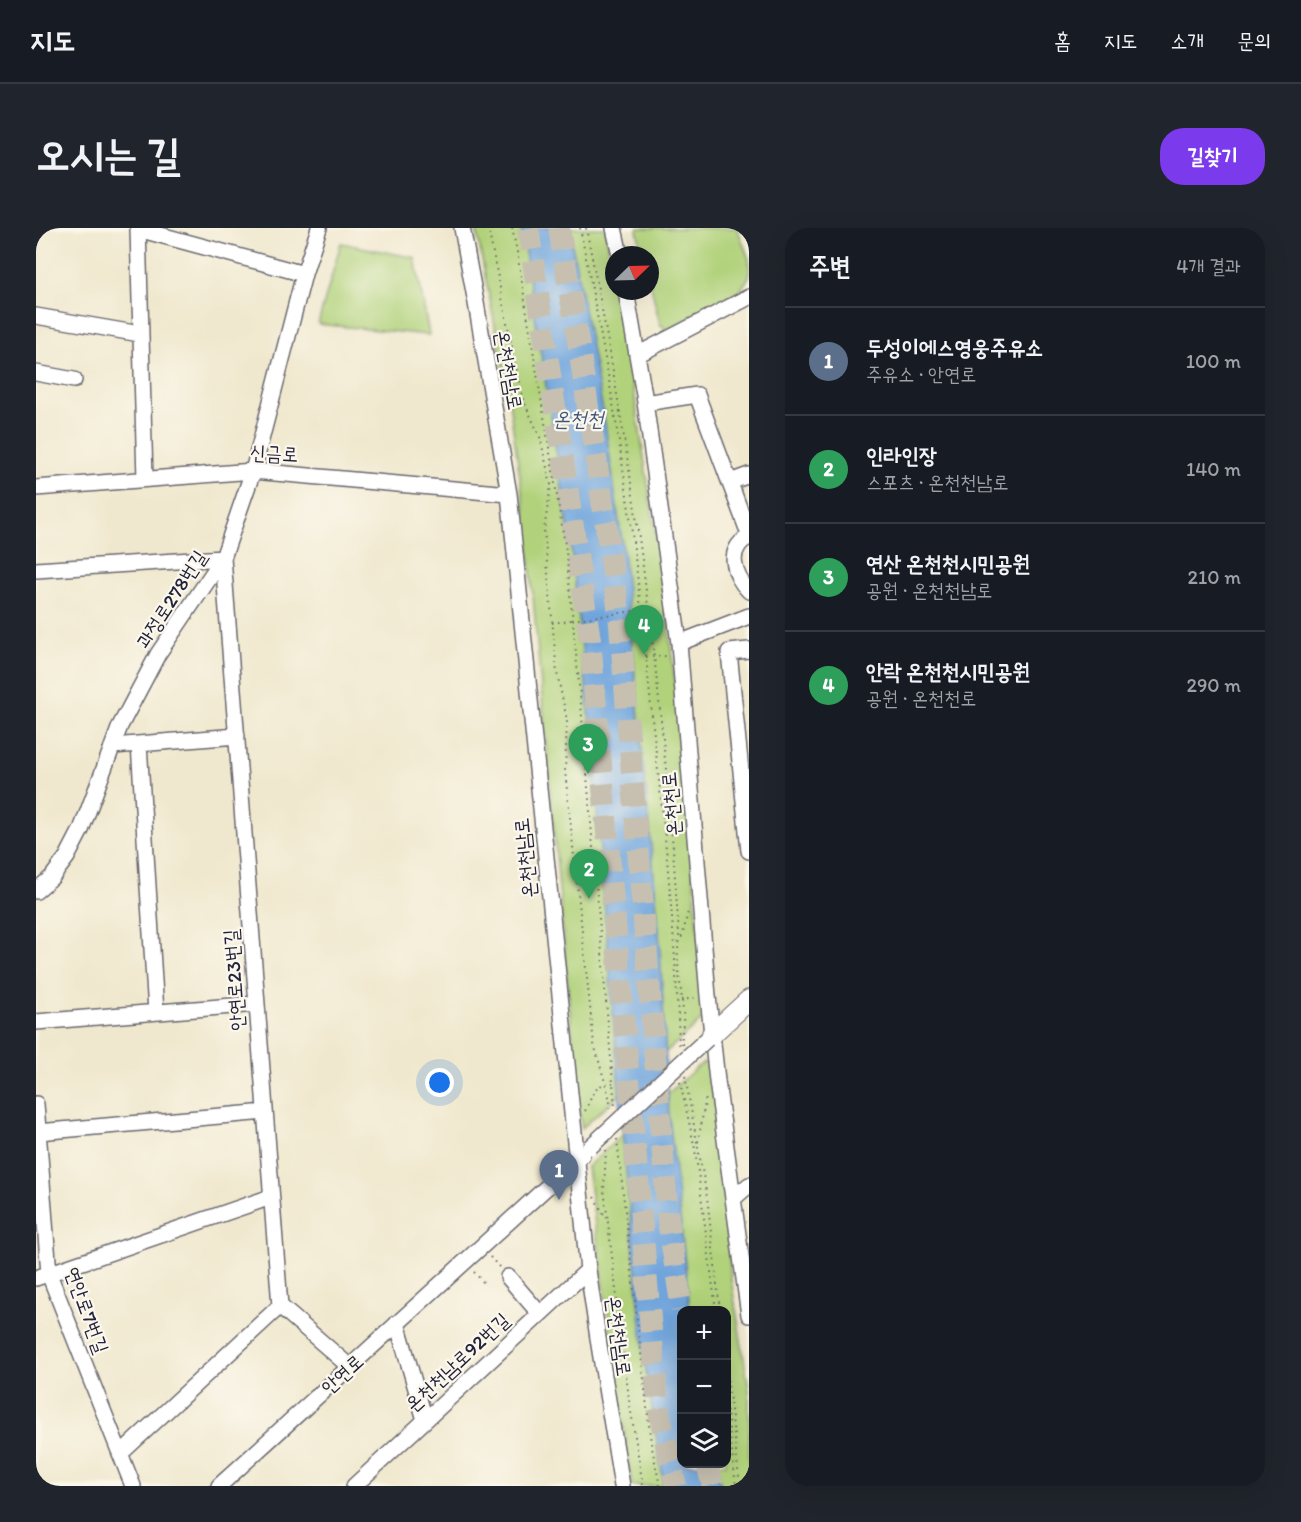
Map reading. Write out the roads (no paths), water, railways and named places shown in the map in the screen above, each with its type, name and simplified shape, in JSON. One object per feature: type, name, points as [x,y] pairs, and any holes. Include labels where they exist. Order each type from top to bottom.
[{"type":"main road","points":[[709,1036],[749,1000]]},
{"type":"street","name":"과정로278번길","points":[[36,891],[52,877],[67,857],[81,830],[120,726],[158,654],[224,558],[253,471],[304,274],[319,228]]},
{"type":"street","name":"온천천남로","points":[[462,228],[509,494],[588,1270],[622,1486]]},
{"type":"street","points":[[614,228],[618,246]]},
{"type":"street","points":[[145,479],[138,229],[304,274]]},
{"type":"street","points":[[637,355],[749,297]]},
{"type":"street","name":"온천천로","points":[[628,300],[645,403],[680,649],[709,1036],[747,1277],[749,1315]]},
{"type":"street","points":[[36,316],[140,334]]},
{"type":"street","points":[[36,373],[74,380]]},
{"type":"street","points":[[645,403],[697,394],[749,536],[740,543],[733,565],[741,584],[749,591]]},
{"type":"street","name":"신금로","points":[[36,488],[253,471],[509,494]]},
{"type":"street","points":[[730,482],[749,475]]},
{"type":"street","points":[[36,570],[224,558]]},
{"type":"street","name":"안연로23번길","points":[[224,558],[280,1306]]},
{"type":"street","points":[[680,649],[748,616],[749,633]]},
{"type":"street","points":[[749,650],[729,652],[741,695],[749,851]]},
{"type":"street","points":[[113,746],[237,736]]},
{"type":"street","points":[[139,744],[156,1012]]},
{"type":"street","points":[[36,1022],[257,1004]]},
{"type":"street","name":"안연로","points":[[219,1486],[591,1147],[709,1036]]},
{"type":"street","name":"연안로7번길","points":[[36,1104],[43,1276],[133,1486]]},
{"type":"street","points":[[38,1132],[265,1112]]},
{"type":"street","points":[[734,1198],[749,1185]]},
{"type":"street","points":[[43,1276],[272,1197]]},
{"type":"street","name":"온천천남로92번길","points":[[354,1486],[588,1270]]},
{"type":"street","points":[[508,1277],[540,1314]]},
{"type":"street","points":[[120,1454],[280,1306],[350,1367]]},
{"type":"street","points":[[397,1323],[425,1420]]},
{"type":"water","name":"온천천","points":[[521,228],[569,228],[604,416],[623,549],[659,929],[669,1115],[690,1306],[677,1306],[677,1468],[717,1468],[721,1486],[664,1486],[645,1364],[624,1151],[589,712],[570,539]]},
{"type":"tunnel","points":[[528,228],[590,640],[658,1408],[676,1486]]},
{"type":"tunnel","points":[[559,228],[619,612],[668,1219],[681,1306]]},
{"type":"tunnel","points":[[708,1468],[713,1486]]},
{"type":"place","name":"안락 온천천시민공원","points":[[644,655]]},
{"type":"place","name":"연산 온천천시민공원","points":[[588,774]]},
{"type":"place","name":"인라인장","points":[[589,899]]},
{"type":"place","name":"두성이에스영웅주유소","points":[[559,1200]]}]
